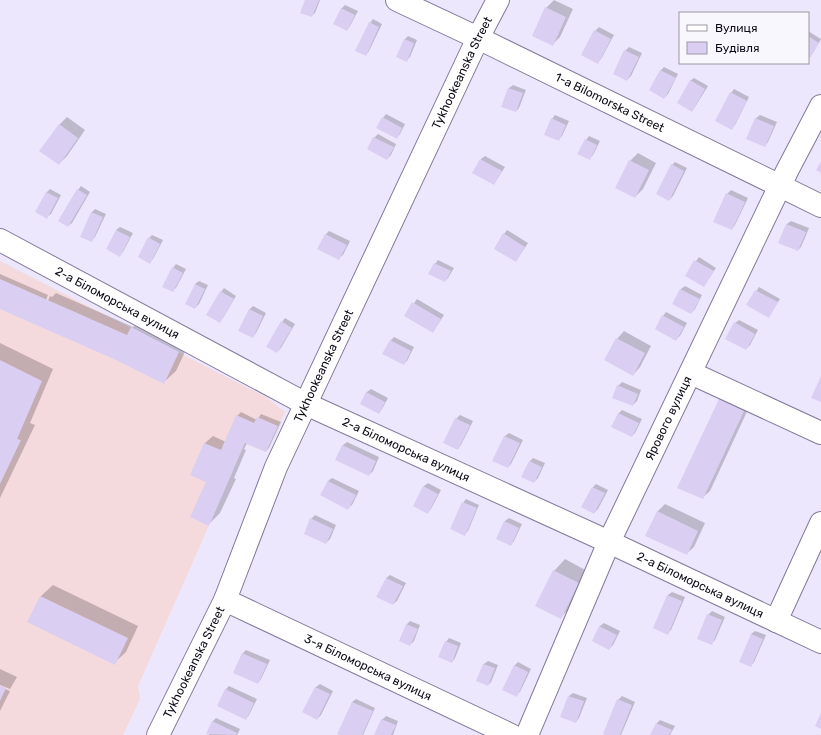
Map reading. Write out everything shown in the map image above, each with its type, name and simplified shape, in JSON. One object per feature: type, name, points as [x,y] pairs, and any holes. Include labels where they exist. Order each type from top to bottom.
[{"type":"street","name":"1-a Bilomorska Street","points":[[397,0],[478,38],[821,206]]},
{"type":"street","name":"Tykhookeanska Street","points":[[158,735],[225,600],[276,466],[478,38],[498,0]]},
{"type":"street","name":"Ярового вулиця","points":[[527,735],[609,542],[780,187],[821,106]]},
{"type":"street","name":"2-а Біломорська вулиця","points":[[0,240],[306,404],[609,542],[821,642]]},
{"type":"street","points":[[691,373],[821,433]]},
{"type":"street","points":[[776,621],[821,523]]},
{"type":"street","name":"3-я Біломорська вулиця","points":[[225,600],[511,735]]},
{"type":"shaded area","points":[[0,261],[266,397],[285,412],[266,452],[245,444],[138,686],[140,699],[123,735],[0,735]]},
{"type":"building","points":[[305,0],[319,0],[312,17],[300,13]]},
{"type":"building","points":[[545,7],[566,17],[553,46],[532,36]]},
{"type":"building","points":[[341,8],[355,15],[347,31],[333,24]]},
{"type":"building","points":[[369,22],[379,27],[366,56],[355,51]]},
{"type":"building","points":[[594,30],[611,39],[598,64],[581,55]]},
{"type":"building","points":[[809,37],[819,43],[809,58]]},
{"type":"building","points":[[404,39],[414,43],[407,62],[396,57]]},
{"type":"building","points":[[624,50],[639,57],[627,81],[613,74]]},
{"type":"building","points":[[660,70],[676,78],[664,99],[649,90]]},
{"type":"building","points":[[690,80],[705,89],[692,112],[677,103]]},
{"type":"building","points":[[508,88],[523,93],[516,112],[501,107]]},
{"type":"building","points":[[730,92],[747,101],[732,130],[715,121]]},
{"type":"building","points":[[382,117],[402,128],[397,139],[376,128]]},
{"type":"building","points":[[551,118],[566,125],[559,141],[544,135]]},
{"type":"building","points":[[755,118],[774,126],[765,147],[746,139]]},
{"type":"building","points":[[59,124],[78,138],[59,165],[39,151]]},
{"type":"building","points":[[373,137],[394,147],[387,160],[367,149]]},
{"type":"building","points":[[585,139],[597,145],[590,160],[577,154]]},
{"type":"building","points":[[480,159],[502,171],[494,185],[472,173]]},
{"type":"building","points":[[629,160],[649,170],[635,198],[615,188]]},
{"type":"building","points":[[821,161],[821,173],[816,170]]},
{"type":"building","points":[[671,164],[684,171],[669,201],[656,194]]},
{"type":"building","points":[[77,189],[87,195],[68,227],[58,221]]},
{"type":"building","points":[[46,192],[58,198],[47,219],[35,212]]},
{"type":"building","points":[[726,193],[745,202],[732,230],[713,222]]},
{"type":"building","points":[[91,212],[103,217],[92,242],[80,237]]},
{"type":"building","points":[[786,224],[806,232],[798,251],[778,243]]},
{"type":"building","points":[[116,230],[130,237],[120,257],[106,249]]},
{"type":"building","points":[[503,233],[525,247],[516,262],[494,249]]},
{"type":"building","points":[[325,234],[347,245],[339,260],[317,249]]},
{"type":"building","points":[[148,237],[160,244],[150,264],[138,257]]},
{"type":"building","points":[[694,260],[714,271],[704,287],[685,276]]},
{"type":"building","points":[[434,263],[451,271],[445,282],[428,274]]},
{"type":"building","points":[[172,267],[183,273],[173,292],[162,287]]},
{"type":"building","points":[[0,279],[127,335],[131,327],[179,352],[164,384],[116,360],[0,309]]},
{"type":"building","points":[[195,284],[205,289],[195,309],[185,304]]},
{"type":"building","points":[[680,289],[700,299],[691,314],[672,304]]},
{"type":"building","points":[[755,290],[778,302],[769,318],[746,305]]},
{"type":"building","points":[[220,291],[234,299],[220,323],[206,315]]},
{"type":"building","points":[[412,302],[441,319],[433,333],[404,316]]},
{"type":"building","points":[[249,309],[263,316],[253,338],[238,331]]},
{"type":"building","points":[[662,315],[684,327],[676,341],[655,329]]},
{"type":"building","points":[[281,321],[292,328],[277,353],[266,347]]},
{"type":"building","points":[[734,322],[755,334],[746,350],[725,339]]},
{"type":"building","points":[[616,338],[645,353],[633,376],[604,360]]},
{"type":"building","points":[[390,340],[411,351],[404,365],[382,354]]},
{"type":"building","points":[[0,360],[42,381],[17,439],[21,440],[0,484]]},
{"type":"building","points":[[821,376],[821,402],[811,398]]},
{"type":"building","points":[[617,385],[638,394],[633,406],[612,398]]},
{"type":"building","points":[[366,392],[385,402],[379,414],[360,404]]},
{"type":"building","points":[[719,399],[744,411],[703,499],[677,488]]},
{"type":"building","points":[[618,413],[639,423],[632,437],[611,427]]},
{"type":"building","points":[[236,415],[254,423],[257,417],[278,426],[266,452],[245,443],[209,526],[190,517],[206,482],[190,475],[204,443],[221,450]]},
{"type":"building","points":[[455,418],[470,425],[458,450],[443,443]]},
{"type":"building","points":[[504,436],[520,443],[508,468],[492,461]]},
{"type":"building","points":[[342,445],[376,461],[369,476],[335,460]]},
{"type":"building","points":[[529,461],[542,467],[534,483],[521,477]]},
{"type":"building","points":[[328,481],[356,495],[348,510],[320,495]]},
{"type":"building","points":[[423,486],[438,494],[428,514],[413,506]]},
{"type":"building","points":[[592,487],[605,493],[594,514],[581,507]]},
{"type":"building","points":[[462,502],[477,508],[465,536],[450,529]]},
{"type":"building","points":[[657,511],[698,531],[687,555],[645,536]]},
{"type":"building","points":[[310,518],[333,529],[326,544],[304,534]]},
{"type":"building","points":[[504,521],[519,528],[511,546],[496,539]]},
{"type":"building","points":[[553,570],[579,583],[561,619],[535,606]]},
{"type":"building","points":[[386,578],[403,586],[393,605],[376,597]]},
{"type":"building","points":[[667,595],[682,601],[668,635],[653,628]]},
{"type":"building","points":[[40,596],[128,638],[115,665],[27,622]]},
{"type":"building","points":[[707,614],[722,620],[712,645],[697,639]]},
{"type":"building","points":[[406,624],[418,629],[410,646],[399,641]]},
{"type":"building","points":[[599,626],[617,635],[609,650],[592,641]]},
{"type":"building","points":[[751,634],[763,639],[751,667],[739,662]]},
{"type":"building","points":[[445,641],[458,646],[452,663],[438,657]]},
{"type":"building","points":[[242,653],[267,664],[258,684],[233,673]]},
{"type":"building","points":[[483,664],[495,668],[488,686],[476,681]]},
{"type":"building","points":[[514,665],[528,672],[517,697],[502,690]]},
{"type":"building","points":[[0,686],[6,688],[0,701]]},
{"type":"building","points":[[315,687],[330,694],[317,720],[302,712]]},
{"type":"building","points":[[225,689],[254,703],[246,720],[217,706]]},
{"type":"building","points":[[568,696],[584,701],[576,723],[560,717]]},
{"type":"building","points":[[617,699],[632,705],[620,735],[605,735],[603,734]]},
{"type":"building","points":[[352,702],[373,711],[362,735],[337,734]]},
{"type":"building","points":[[821,713],[821,729],[815,726]]},
{"type":"building","points":[[381,719],[396,725],[391,735],[374,735]]},
{"type":"building","points":[[212,721],[237,733],[236,735],[206,734]]},
{"type":"building","points":[[656,723],[672,730],[669,735],[650,735]]}]
